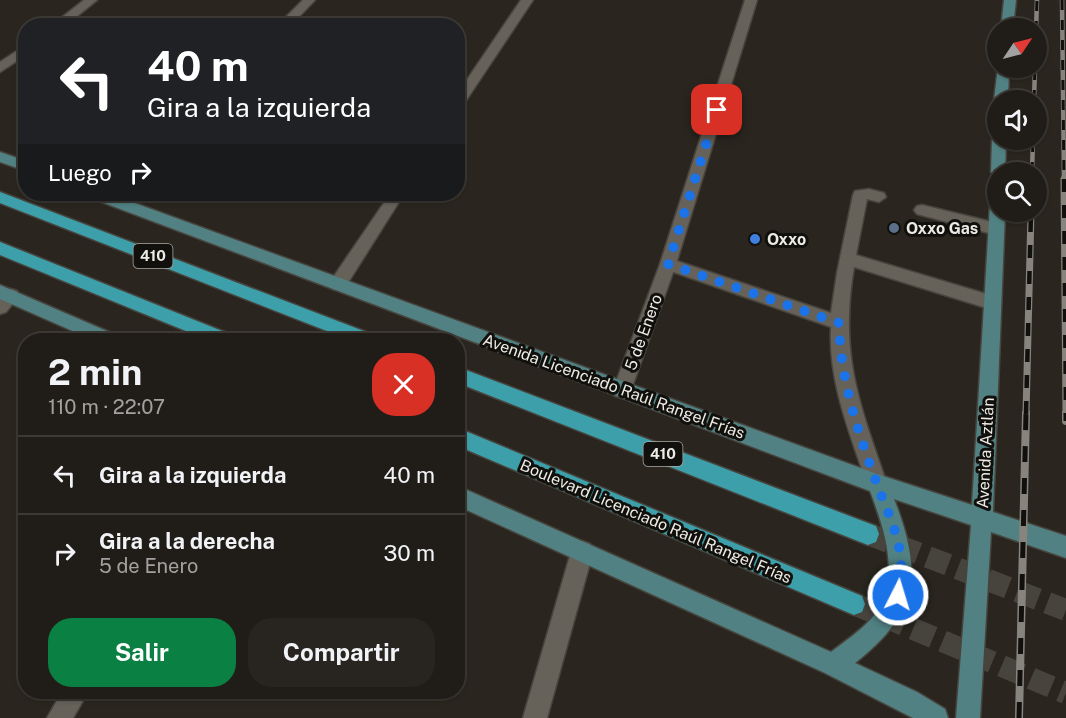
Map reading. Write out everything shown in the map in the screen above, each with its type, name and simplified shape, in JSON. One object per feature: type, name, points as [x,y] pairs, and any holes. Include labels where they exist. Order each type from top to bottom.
[{"type":"main road","name":"410","points":[[0,197],[350,333]]},
{"type":"main road","points":[[0,248],[209,333]]},
{"type":"main road","name":"410","points":[[465,378],[868,534]]},
{"type":"main road","name":"Boulevard Licenciado Raúl Rangel Frías","points":[[465,440],[854,604]]},
{"type":"street","points":[[67,18],[91,0]]},
{"type":"street","points":[[291,18],[309,0]]},
{"type":"street","points":[[465,92],[527,0]]},
{"type":"street","name":"5 de Enero","points":[[622,390],[668,264],[752,0]]},
{"type":"street","points":[[1008,18],[1011,0]]},
{"type":"street","points":[[0,68],[18,55]]},
{"type":"street","points":[[0,157],[18,163]]},
{"type":"street","points":[[833,665],[879,626],[898,595],[901,560],[891,516],[877,484],[848,393],[840,351],[839,323],[860,195],[869,194],[879,197]]},
{"type":"street","name":"Avenida Licenciado Raúl Rangel Frías","points":[[121,201],[877,484],[1066,547]]},
{"type":"street","points":[[338,284],[392,201]]},
{"type":"street","points":[[922,210],[996,230]]},
{"type":"street","name":"Avenida Aztlán","points":[[968,718],[996,222]]},
{"type":"street","points":[[848,259],[993,303]]},
{"type":"street","points":[[668,264],[839,323]]},
{"type":"street","points":[[4,298],[92,333]]},
{"type":"street","points":[[465,499],[833,665],[908,701],[936,718]]},
{"type":"street","points":[[535,718],[582,552]]},
{"type":"street","points":[[59,718],[71,699]]},
{"type":"tunnel","points":[[868,534],[1066,610]]},
{"type":"tunnel","points":[[854,604],[1066,693]]},
{"type":"railway","points":[[1036,18],[1037,0]]},
{"type":"railway","points":[[1062,0],[1064,180]]},
{"type":"railway","points":[[1034,90],[1035,78]]},
{"type":"railway","points":[[1032,162],[1033,150]]},
{"type":"railway","points":[[1064,179],[1066,414]]},
{"type":"railway","points":[[1026,414],[1031,222]]},
{"type":"railway","points":[[1019,718],[1026,413]]},
{"type":"railway","points":[[1066,414],[1066,421]]},
{"type":"place","name":"Oxxo Gas","points":[[894,228]]},
{"type":"place","name":"Oxxo","points":[[755,239]]},
{"type":"route","points":[[717,110],[668,264],[839,323],[840,351],[848,393],[877,484],[891,516],[901,560],[898,595]]}]
